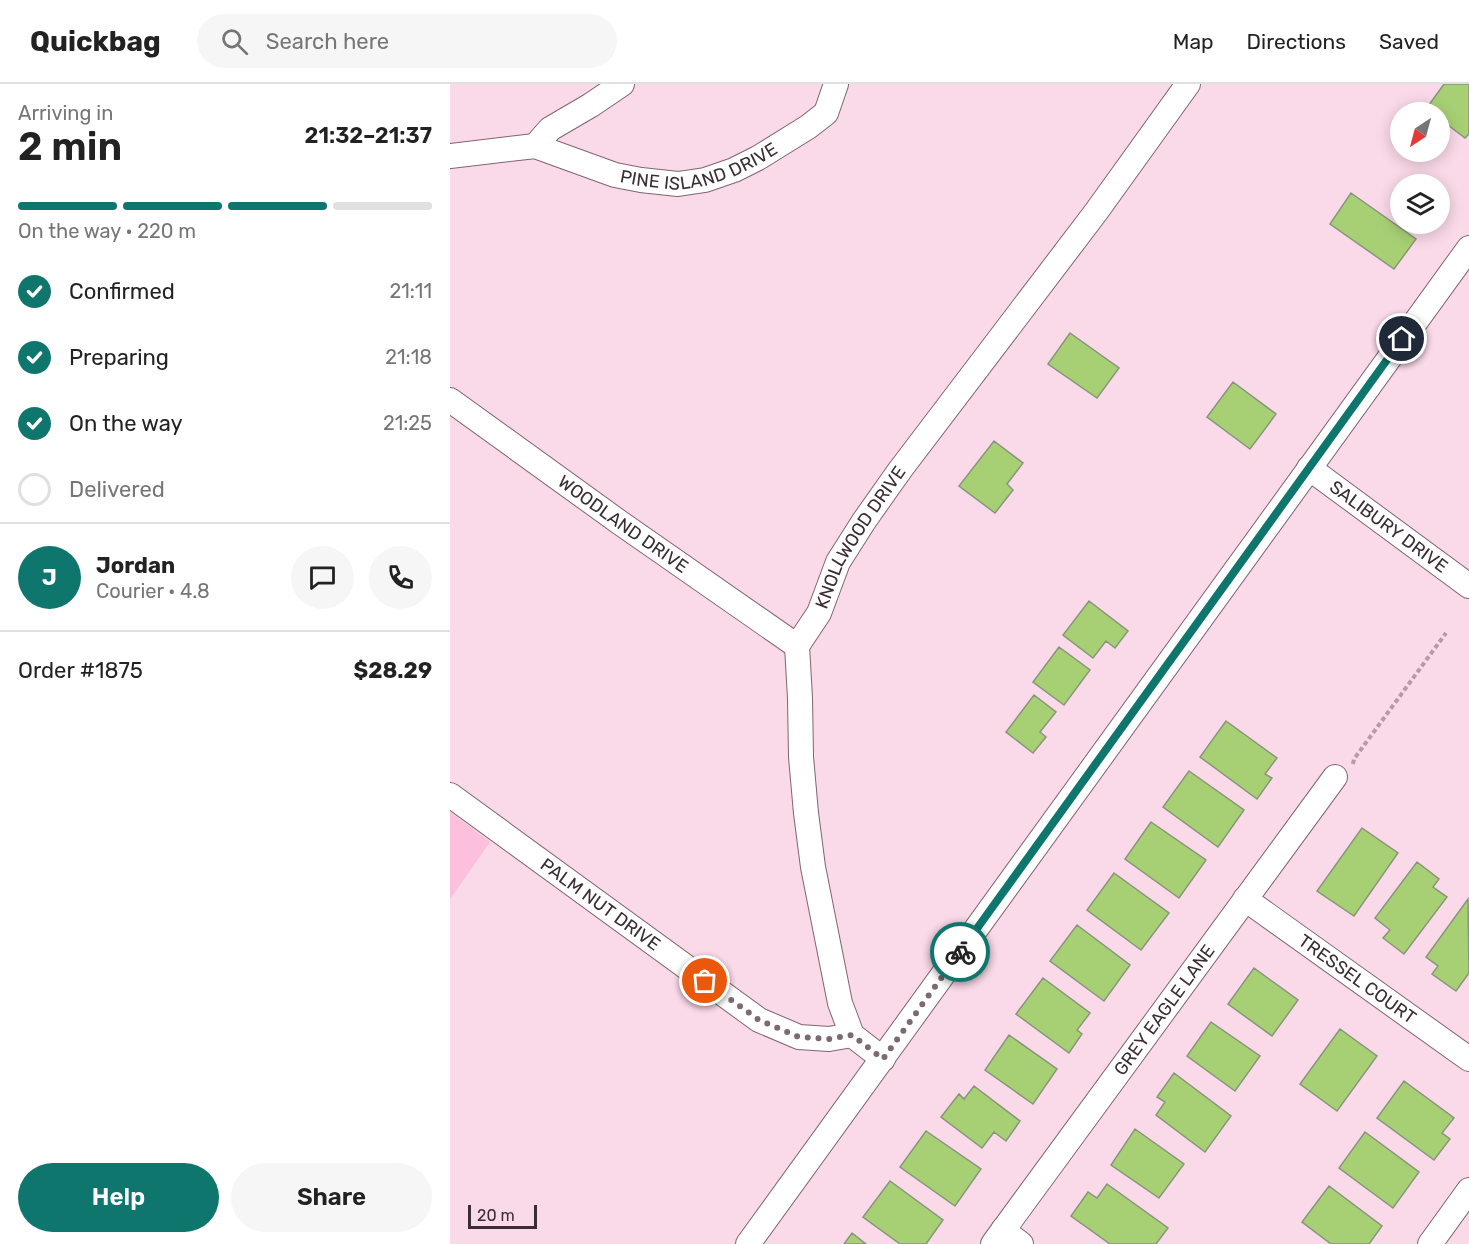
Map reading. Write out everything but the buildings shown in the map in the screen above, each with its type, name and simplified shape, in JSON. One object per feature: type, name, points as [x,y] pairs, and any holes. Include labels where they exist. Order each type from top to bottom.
[{"type":"street","points":[[535,146],[550,129],[622,84]]},
{"type":"street","name":"PINE ISLAND DRIVE","points":[[450,156],[535,146],[592,168],[624,177],[678,184],[705,180],[750,162],[808,127],[826,113],[836,84]]},
{"type":"street","name":"KNOLLWOOD DRIVE","points":[[797,646],[819,613],[838,562],[864,521],[900,470],[1096,212],[1188,84]]},
{"type":"street","points":[[748,1244],[1469,248]]},
{"type":"street","name":"WOODLAND DRIVE","points":[[450,400],[797,646]]},
{"type":"street","name":"SALIBURY DRIVE","points":[[1309,468],[1469,586]]},
{"type":"street","points":[[797,646],[801,757],[813,867],[840,1003],[852,1035],[883,1059]]},
{"type":"street","name":"GREY EAGLE LANE","points":[[1006,1239],[1245,899],[1343,773]]},
{"type":"street","name":"PALM NUT DRIVE","points":[[450,795],[759,1020],[799,1037],[829,1039],[852,1035]]},
{"type":"street","name":"TRESSEL COURT","points":[[1245,899],[1469,1059]]},
{"type":"street","points":[[1430,1244],[1469,1190]]},
{"type":"path","points":[[1343,773],[1446,633]]},
{"type":"shaded area","points":[[450,812],[490,842],[450,899]]},
{"type":"way so far","points":[[705,981],[759,1020],[799,1037],[829,1039],[852,1035],[883,1059],[960,952]]},
{"type":"route","points":[[960,952],[1402,339]]}]
